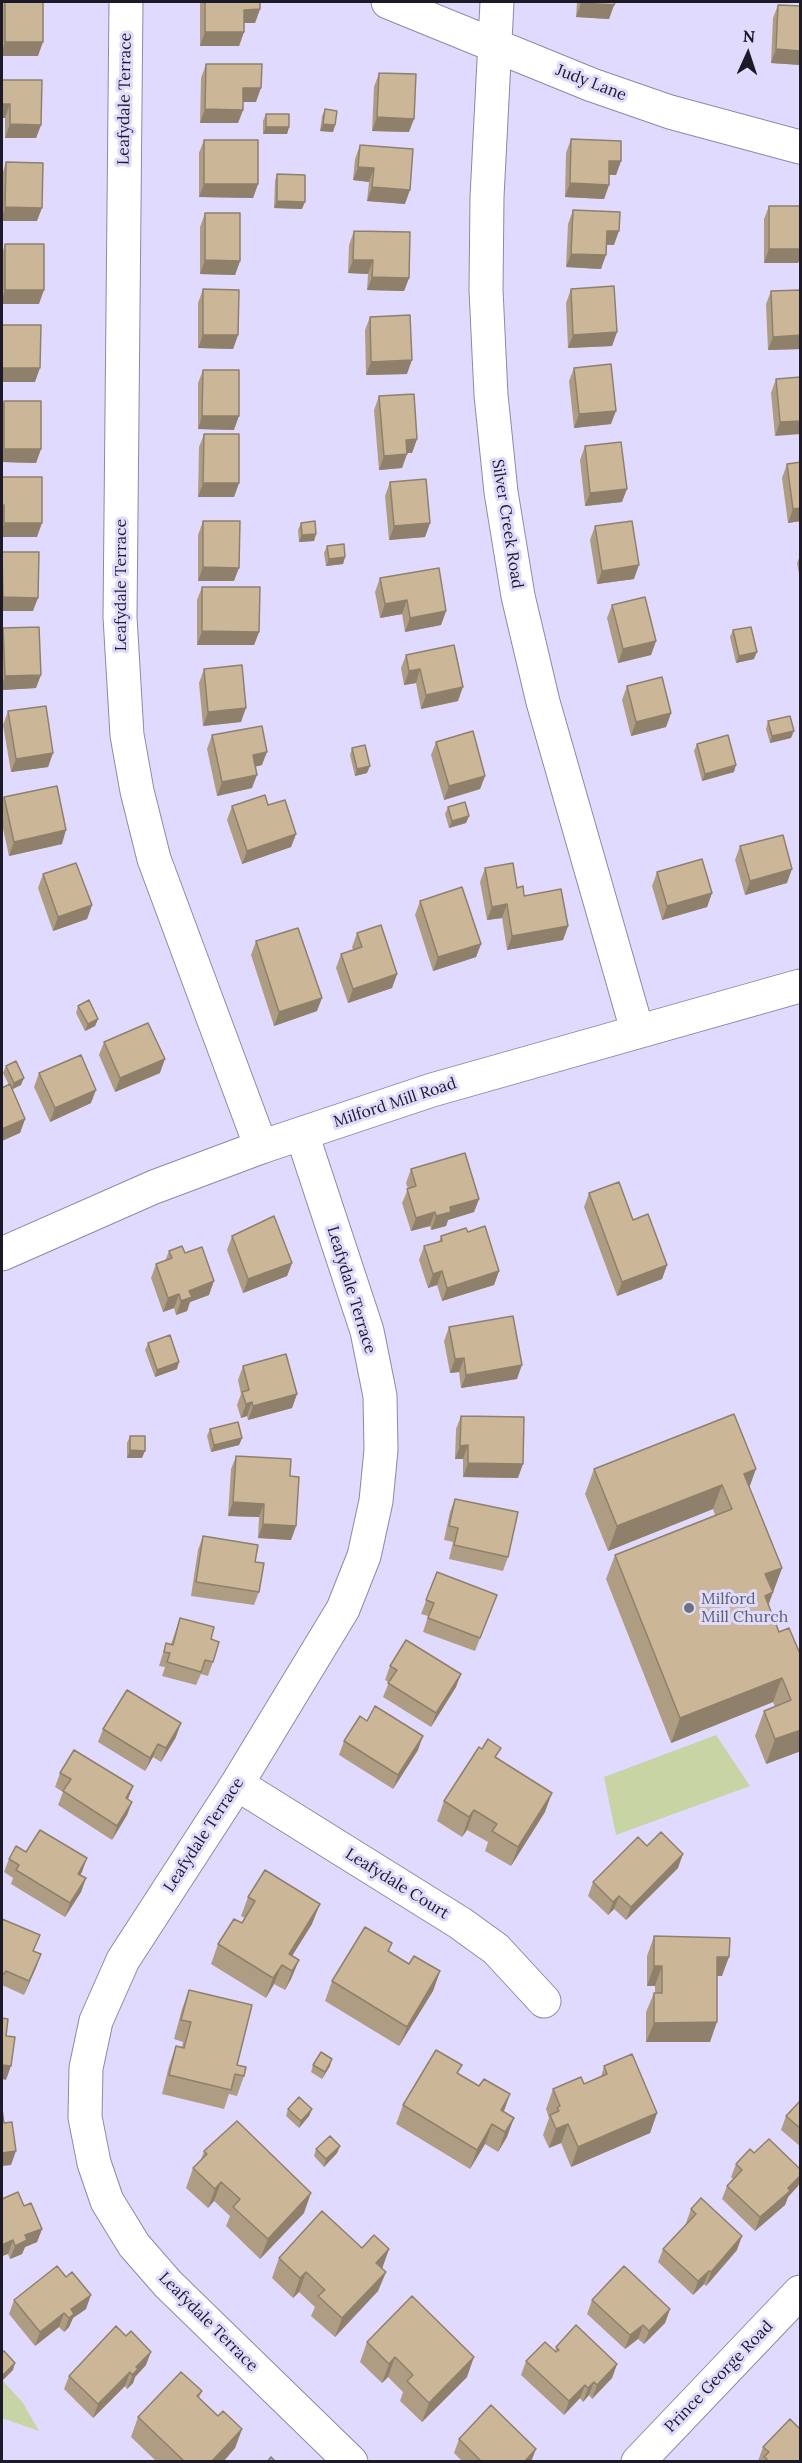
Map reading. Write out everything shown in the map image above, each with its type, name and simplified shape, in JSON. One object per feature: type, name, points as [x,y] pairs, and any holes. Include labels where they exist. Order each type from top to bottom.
[{"type":"street","name":"Leafydale Terrace","points":[[126,2],[120,617],[127,735],[137,791],[154,859],[261,1147]]},
{"type":"street","name":"Judy Lane","points":[[388,2],[592,85],[670,112],[801,147]]},
{"type":"street","name":"Silver Creek Road","points":[[497,2],[487,197],[486,290],[491,395],[501,492],[518,596],[543,702],[638,1030]]},
{"type":"street","name":"Milford Mill Road","points":[[2,1254],[154,1186],[261,1147],[432,1090],[638,1030],[801,986]]},
{"type":"street","name":"Leafydale Terrace","points":[[302,1134],[367,1331],[380,1396],[381,1450],[376,1501],[363,1556],[343,1609],[237,1784],[123,1960],[96,2021],[86,2068],[85,2116],[94,2163],[107,2200],[134,2245],[168,2284],[351,2462]]},
{"type":"street","name":"Leafydale Court","points":[[237,1784],[460,1923],[496,1949],[544,2001]]},
{"type":"street","name":"Prince George Road","points":[[638,2462],[801,2292]]},
{"type":"green space","points":[[716,1735],[750,1786],[616,1835],[604,1777]]},
{"type":"green space","points":[[2,2380],[23,2403],[39,2431],[2,2418]]},
{"type":"building","points":[[5,2],[43,2],[43,42],[5,42]]},
{"type":"building","points":[[205,2],[260,2],[260,9],[244,10],[244,32],[205,32]]},
{"type":"building","points":[[581,2],[615,2],[614,5]]},
{"type":"building","points":[[778,5],[801,6],[801,51],[776,49]]},
{"type":"building","points":[[206,64],[262,64],[261,88],[243,88],[243,110],[205,109]]},
{"type":"building","points":[[379,73],[416,74],[414,119],[377,117]]},
{"type":"building","points":[[2,80],[42,80],[41,125],[10,124],[10,104],[2,104]]},
{"type":"building","points":[[325,109],[337,111],[335,125],[323,124]]},
{"type":"building","points":[[266,114],[289,114],[289,127],[266,127]]},
{"type":"building","points":[[571,139],[621,141],[621,161],[609,161],[609,185],[570,183]]},
{"type":"building","points":[[204,140],[258,140],[258,184],[204,184]]},
{"type":"building","points":[[360,145],[413,149],[410,190],[372,187],[374,168],[358,167]]},
{"type":"building","points":[[6,162],[43,163],[42,208],[5,207]]},
{"type":"building","points":[[277,174],[305,175],[305,202],[277,201]]},
{"type":"building","points":[[769,206],[801,206],[801,249],[769,249]]},
{"type":"building","points":[[573,210],[620,212],[619,231],[607,231],[606,255],[571,254]]},
{"type":"building","points":[[205,213],[240,213],[240,261],[205,260]]},
{"type":"building","points":[[354,231],[410,232],[409,278],[372,277],[373,260],[353,260]]},
{"type":"building","points":[[5,244],[44,244],[44,290],[5,290]]},
{"type":"building","points":[[614,286],[617,332],[573,335],[571,289]]},
{"type":"building","points":[[203,289],[239,290],[238,335],[203,335]]},
{"type":"building","points":[[801,290],[801,335],[773,337],[771,291]]},
{"type":"building","points":[[410,315],[412,360],[371,362],[370,317]]},
{"type":"building","points":[[2,325],[41,325],[40,368],[2,368]]},
{"type":"building","points":[[611,364],[616,411],[579,414],[574,368]]},
{"type":"building","points":[[203,370],[239,370],[239,416],[202,416]]},
{"type":"building","points":[[801,377],[801,421],[780,422],[776,379]]},
{"type":"building","points":[[414,394],[417,439],[406,440],[407,454],[384,456],[379,396]]},
{"type":"building","points":[[4,401],[41,401],[41,449],[4,449]]},
{"type":"building","points":[[204,434],[239,434],[239,483],[203,483]]},
{"type":"building","points":[[621,442],[627,489],[590,493],[585,446]]},
{"type":"building","points":[[801,462],[801,508],[793,509],[787,464]]},
{"type":"building","points":[[2,477],[42,477],[42,523],[4,523]]},
{"type":"building","points":[[426,479],[430,523],[394,526],[390,482]]},
{"type":"building","points":[[203,521],[240,521],[239,568],[203,567]]},
{"type":"building","points":[[315,521],[316,534],[302,535],[301,523]]},
{"type":"building","points":[[632,521],[639,565],[602,571],[595,526]]},
{"type":"building","points":[[344,544],[345,557],[329,559],[327,546]]},
{"type":"building","points":[[2,552],[39,552],[38,598],[3,597]]},
{"type":"building","points":[[439,568],[446,611],[410,618],[407,600],[385,604],[380,578]]},
{"type":"building","points":[[202,587],[260,587],[259,632],[202,631]]},
{"type":"building","points":[[645,597],[656,641],[623,649],[612,605]]},
{"type":"building","points":[[39,627],[41,675],[5,676],[3,628]]},
{"type":"building","points":[[751,627],[757,652],[739,656],[733,630]]},
{"type":"building","points":[[454,645],[463,687],[426,695],[420,669],[409,671],[406,655]]},
{"type":"building","points":[[242,665],[246,708],[208,712],[204,669]]},
{"type":"building","points":[[662,677],[671,713],[636,722],[627,686]]},
{"type":"building","points":[[46,706],[53,753],[16,759],[8,711]]},
{"type":"building","points":[[790,716],[794,731],[772,736],[768,721]]},
{"type":"building","points":[[262,726],[267,752],[253,755],[257,775],[222,782],[212,735]]},
{"type":"building","points":[[473,731],[485,776],[449,786],[436,742]]},
{"type":"building","points":[[728,735],[736,765],[705,774],[697,744]]},
{"type":"building","points":[[365,745],[370,766],[357,769],[352,748]]},
{"type":"building","points":[[57,786],[66,830],[14,842],[4,797]]},
{"type":"building","points":[[265,795],[268,805],[285,800],[296,834],[247,851],[232,806]]},
{"type":"building","points":[[465,802],[469,816],[452,821],[448,807]]},
{"type":"building","points":[[783,835],[792,869],[750,881],[740,846]]},
{"type":"building","points":[[702,859],[712,893],[667,906],[657,872]]},
{"type":"building","points":[[76,863],[92,905],[58,917],[43,874]]},
{"type":"building","points":[[513,863],[517,888],[523,886],[524,896],[561,889],[568,926],[512,936],[507,904],[492,907],[485,868]]},
{"type":"building","points":[[462,887],[481,944],[438,957],[420,901]]},
{"type":"building","points":[[381,925],[397,974],[353,989],[341,954],[362,947],[357,933]]},
{"type":"building","points":[[298,928],[322,998],[279,1012],[256,941]]},
{"type":"building","points":[[89,1000],[98,1019],[88,1024],[78,1006]]},
{"type":"building","points":[[148,1023],[165,1059],[120,1078],[104,1042]]},
{"type":"building","points":[[81,1055],[96,1090],[55,1108],[39,1073]]},
{"type":"building","points":[[16,1061],[24,1078],[14,1083],[6,1066]]},
{"type":"building","points":[[10,1084],[25,1119],[2,1129],[2,1088]]},
{"type":"building","points":[[465,1153],[479,1199],[450,1207],[451,1212],[436,1216],[435,1212],[416,1218],[407,1189],[416,1186],[411,1169]]},
{"type":"building","points":[[619,1182],[633,1220],[648,1214],[667,1265],[622,1282],[589,1193]]},
{"type":"building","points":[[274,1216],[292,1263],[248,1279],[232,1236]]},
{"type":"building","points":[[485,1226],[499,1271],[447,1288],[442,1271],[433,1274],[424,1246],[442,1241],[441,1236],[466,1228],[468,1232]]},
{"type":"building","points":[[182,1246],[185,1253],[202,1247],[214,1281],[189,1291],[192,1297],[181,1301],[179,1294],[168,1298],[156,1264],[172,1258],[169,1251]]},
{"type":"building","points":[[513,1316],[522,1365],[466,1375],[464,1358],[455,1359],[449,1327]]},
{"type":"building","points":[[170,1335],[179,1362],[157,1370],[148,1343]]},
{"type":"building","points":[[286,1354],[297,1394],[253,1406],[252,1402],[246,1404],[242,1392],[249,1390],[243,1366]]},
{"type":"building","name":"Milford Mill Church","points":[[734,1414],[756,1469],[744,1474],[782,1568],[765,1574],[773,1592],[765,1596],[779,1632],[789,1628],[801,1656],[801,1730],[775,1739],[764,1711],[791,1700],[782,1678],[680,1718],[615,1555],[732,1509],[722,1485],[617,1526],[594,1469]]},
{"type":"building","points":[[461,1416],[524,1417],[523,1464],[468,1463],[468,1445],[460,1446]]},
{"type":"building","points":[[238,1422],[242,1438],[214,1445],[210,1429]]},
{"type":"building","points":[[130,1436],[145,1436],[145,1451],[130,1450]]},
{"type":"building","points":[[236,1456],[291,1459],[290,1476],[299,1477],[296,1526],[263,1524],[264,1504],[233,1502]]},
{"type":"building","points":[[455,1499],[518,1512],[508,1557],[454,1545],[458,1528],[449,1526]]},
{"type":"building","points":[[203,1536],[258,1545],[255,1562],[264,1563],[259,1592],[196,1582]]},
{"type":"building","points":[[437,1572],[497,1595],[480,1638],[428,1618],[434,1603],[426,1600]]},
{"type":"building","points":[[180,1618],[214,1627],[211,1639],[219,1642],[213,1662],[205,1660],[201,1672],[167,1662],[170,1653],[164,1652],[166,1643],[173,1645]]},
{"type":"building","points":[[406,1640],[461,1674],[436,1713],[388,1683],[397,1670],[390,1666]]},
{"type":"building","points":[[127,1690],[181,1723],[166,1748],[158,1744],[150,1758],[103,1729]]},
{"type":"building","points":[[375,1706],[423,1736],[398,1775],[344,1741],[360,1716],[367,1721]]},
{"type":"building","points":[[488,1739],[501,1748],[495,1757],[552,1793],[518,1847],[492,1831],[497,1824],[474,1810],[469,1817],[444,1801],[479,1747],[482,1749]]},
{"type":"building","points":[[74,1750],[133,1786],[126,1798],[132,1802],[117,1826],[63,1791],[71,1779],[60,1773]]},
{"type":"building","points":[[40,1830],[87,1858],[78,1874],[86,1878],[70,1903],[16,1870],[19,1865],[9,1859],[16,1846],[26,1852]]},
{"type":"building","points":[[661,1832],[683,1854],[631,1907],[619,1896],[613,1902],[593,1882],[638,1837],[647,1846]]},
{"type":"building","points":[[265,1870],[320,1904],[289,1954],[299,1960],[292,1971],[282,1965],[273,1978],[218,1944],[234,1919],[242,1923],[255,1901],[248,1897]]},
{"type":"building","points":[[2,1919],[40,1935],[33,1951],[41,1954],[29,1981],[6,1971],[2,1973]]},
{"type":"building","points":[[365,1927],[392,1943],[388,1951],[409,1964],[414,1956],[440,1971],[407,2027],[332,1981]]},
{"type":"building","points":[[654,1936],[730,1938],[729,1957],[717,1957],[717,2022],[654,2023],[654,1993],[662,1993],[662,1966],[654,1966]]},
{"type":"building","points":[[189,1990],[252,2005],[237,2065],[246,2067],[244,2076],[235,2074],[231,2090],[169,2075],[176,2046],[184,2048],[191,2022],[181,2020]]},
{"type":"building","points":[[2,2018],[8,2019],[6,2036],[15,2037],[11,2066],[2,2065]]},
{"type":"building","points":[[436,2050],[462,2065],[457,2073],[479,2086],[484,2079],[510,2094],[501,2110],[514,2118],[505,2132],[492,2124],[477,2150],[403,2105]]},
{"type":"building","points":[[321,2052],[332,2059],[325,2072],[313,2065]]},
{"type":"building","points":[[632,2054],[657,2113],[578,2147],[568,2124],[556,2129],[550,2115],[559,2111],[557,2108],[560,2106],[553,2089],[581,2077],[584,2084],[607,2074],[604,2066]]},
{"type":"building","points":[[299,2097],[312,2109],[301,2121],[288,2109]]},
{"type":"building","points":[[801,2100],[801,2129],[786,2116]]},
{"type":"building","points":[[2,2109],[4,2123],[12,2122],[16,2151],[2,2153]]},
{"type":"building","points":[[237,2121],[311,2193],[268,2239],[233,2207],[240,2199],[221,2182],[215,2189],[193,2168],[207,2154],[204,2151]]},
{"type":"building","points":[[330,2136],[340,2146],[326,2159],[316,2149]]},
{"type":"building","points":[[769,2139],[801,2170],[801,2175],[788,2188],[790,2191],[760,2217],[727,2186],[742,2170],[736,2164],[750,2149],[754,2153]]},
{"type":"building","points":[[18,2192],[24,2206],[31,2203],[42,2229],[25,2235],[27,2240],[15,2246],[13,2240],[2,2245],[2,2199]]},
{"type":"building","points":[[701,2198],[742,2236],[711,2272],[709,2271],[698,2281],[663,2249],[696,2214],[691,2209]]},
{"type":"building","points":[[322,2211],[362,2248],[374,2235],[389,2249],[376,2263],[386,2272],[342,2318],[318,2296],[325,2290],[306,2272],[300,2278],[279,2258]]},
{"type":"building","points":[[57,2266],[66,2277],[72,2272],[91,2295],[71,2309],[74,2314],[69,2318],[64,2313],[40,2332],[14,2300]]},
{"type":"building","points":[[624,2266],[670,2309],[649,2331],[643,2325],[630,2335],[592,2300]]},
{"type":"building","points":[[412,2296],[474,2357],[429,2403],[407,2381],[413,2375],[395,2357],[389,2364],[367,2342]]},
{"type":"building","points":[[576,2325],[617,2364],[597,2385],[594,2382],[588,2388],[585,2385],[569,2401],[526,2361],[545,2342],[556,2352],[559,2350],[556,2347]]},
{"type":"building","points":[[116,2326],[126,2336],[131,2331],[151,2352],[136,2367],[138,2369],[132,2375],[130,2372],[98,2404],[69,2376]]},
{"type":"building","points":[[4,2351],[15,2363],[3,2375],[2,2353]]},
{"type":"building","points":[[181,2372],[202,2391],[197,2396],[218,2416],[223,2411],[242,2429],[211,2462],[185,2462],[138,2417]]},
{"type":"building","points":[[491,2405],[536,2449],[524,2462],[482,2462],[459,2439]]},
{"type":"building","points":[[790,2419],[801,2430],[801,2462],[764,2462],[767,2459],[764,2457],[769,2452],[763,2447]]},
{"type":"place","name":"Milford Mill Church","points":[[689,1608]]}]
